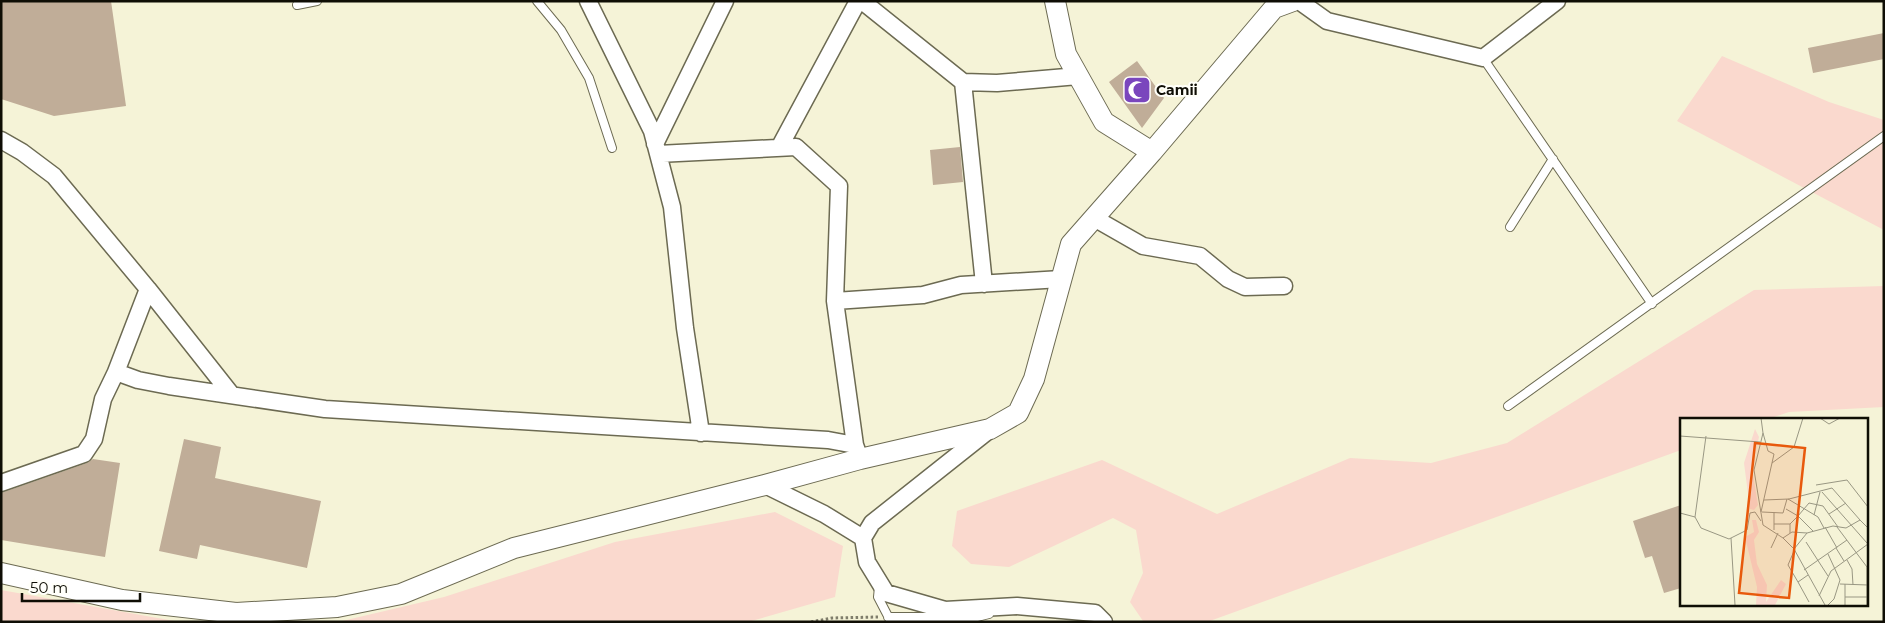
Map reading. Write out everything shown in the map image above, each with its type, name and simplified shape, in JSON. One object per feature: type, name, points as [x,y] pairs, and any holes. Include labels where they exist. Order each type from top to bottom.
[{"type":"street","points":[[588,1],[652,131],[657,149],[672,207],[686,328],[701,433]]},
{"type":"street","points":[[657,149],[725,1]]},
{"type":"street","points":[[779,148],[858,1]]},
{"type":"street","points":[[862,1],[963,82],[997,83],[1078,76]]},
{"type":"street","points":[[1055,1],[1066,54],[1104,122],[1152,152]]},
{"type":"street","points":[[1104,622],[1095,613],[1017,606],[945,610],[886,593],[866,562],[863,538],[872,523],[990,429],[1018,413],[1034,379],[1071,244],[1152,152],[1270,4],[1293,1]]},
{"type":"street","points":[[1298,1],[1326,21],[1483,58],[1557,1]]},
{"type":"street","points":[[963,82],[984,284]]},
{"type":"street","points":[[1,140],[22,152],[54,176],[148,289],[230,394]]},
{"type":"street","points":[[657,149],[796,147],[839,186],[835,301],[857,452]]},
{"type":"street","points":[[1094,218],[1143,246],[1200,256],[1228,279],[1245,287],[1284,286]]},
{"type":"street","points":[[835,301],[923,295],[961,285],[1061,280]]},
{"type":"street","points":[[1,483],[84,454],[94,439],[103,399],[116,372],[148,289]]},
{"type":"street","points":[[116,372],[138,380],[325,409],[828,440],[857,452]]},
{"type":"street","points":[[1,573],[122,600],[236,613],[337,607],[401,594],[514,548],[765,485],[857,452],[990,429]]},
{"type":"street","points":[[765,485],[824,514],[863,538]]},
{"type":"lane","points":[[297,5],[317,1]]},
{"type":"lane","points":[[537,1],[561,30],[589,78],[612,148]]},
{"type":"lane","points":[[1483,58],[1652,304]]},
{"type":"lane","points":[[1508,406],[1884,136]]},
{"type":"lane","points":[[1510,227],[1553,159]]},
{"type":"lane","points":[[879,582],[878,597],[890,619],[977,617],[1017,606]]},
{"type":"path","points":[[812,622],[832,618],[890,619]]},
{"type":"shaded area","points":[[1722,56],[1829,102],[1884,120],[1884,230],[1677,121]]},
{"type":"shaded area","points":[[1884,286],[1884,407],[1789,412],[1771,418],[1680,418],[1680,450],[1207,622],[1143,621],[1130,602],[1143,573],[1136,530],[1113,518],[1009,567],[971,564],[952,546],[957,511],[1102,460],[1217,514],[1350,458],[1431,463],[1507,443],[1754,290]]},
{"type":"shaded area","points":[[775,512],[843,546],[835,597],[748,622],[338,622],[444,597],[615,542]]},
{"type":"shaded area","points":[[1,590],[180,622],[1,622]]},
{"type":"building","points":[[1,1],[111,1],[126,106],[54,116],[1,99]]},
{"type":"building","points":[[1884,33],[1884,59],[1813,73],[1808,48]]},
{"type":"building","name":"Camii","points":[[1137,61],[1164,98],[1142,128],[1109,82]]},
{"type":"building","points":[[960,147],[963,182],[933,185],[930,150]]},
{"type":"building","points":[[184,439],[221,447],[215,478],[321,501],[307,568],[200,545],[197,559],[159,551]]},
{"type":"building","points":[[93,459],[120,463],[105,557],[1,540],[1,493],[87,463]]},
{"type":"building","points":[[1680,505],[1680,588],[1664,593],[1652,556],[1645,558],[1633,521]]},
{"type":"place","name":"Camii","points":[[1137,90]]}]
